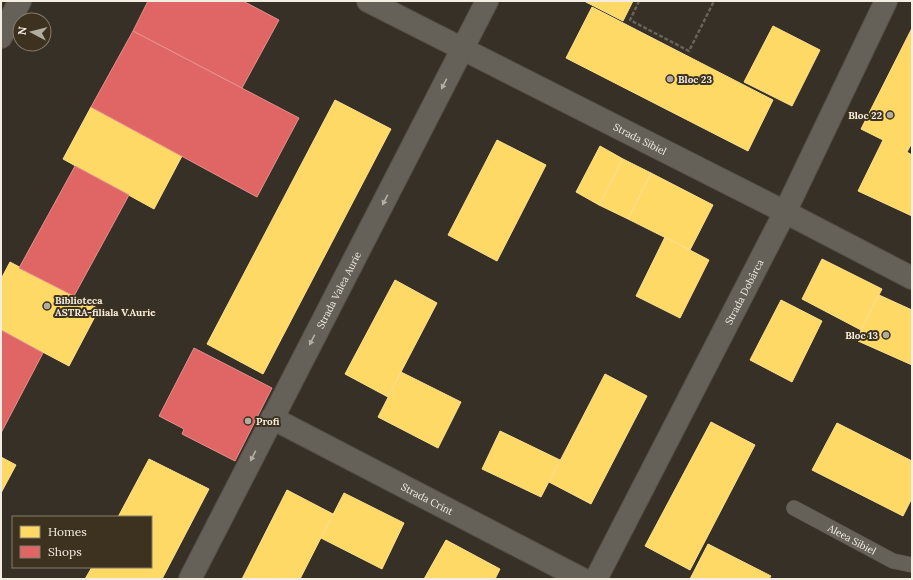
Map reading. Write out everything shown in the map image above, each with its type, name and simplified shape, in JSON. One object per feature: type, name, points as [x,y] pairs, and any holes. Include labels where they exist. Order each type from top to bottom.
[{"type":"street","points":[[1,37],[20,1]]},
{"type":"street","name":"Strada Sibiel","points":[[368,1],[912,278]]},
{"type":"street","name":"Strada Valea Aurie","points":[[190,579],[487,1]]},
{"type":"street","name":"Strada Dobârca","points":[[596,579],[785,212],[886,1]]},
{"type":"street","name":"Strada Crint","points":[[272,418],[582,579]]},
{"type":"lane","name":"Aleea Sibiel","points":[[794,508],[893,561],[912,565]]},
{"type":"path","points":[[640,1],[630,20],[689,51],[714,1]]},
{"type":"building: Homes","points":[[584,1],[633,1],[623,21]]},
{"type":"building: Homes","name":"Bloc 23","points":[[592,7],[773,100],[748,151],[566,58]]},
{"type":"building: Homes","points":[[773,26],[820,50],[792,106],[744,82]]},
{"type":"building: Homes","name":"Bloc 22","points":[[912,28],[912,143],[907,152],[912,155],[912,216],[858,191],[883,140],[861,129]]},
{"type":"building: Homes","points":[[335,100],[391,129],[263,374],[207,344]]},
{"type":"building: Homes","points":[[91,107],[182,156],[154,209],[63,159]]},
{"type":"building: Homes","points":[[497,140],[546,165],[497,261],[448,235]]},
{"type":"building: Homes","points":[[600,146],[623,159],[599,205],[576,192]]},
{"type":"building: Homes","points":[[623,159],[651,173],[628,219],[599,205]]},
{"type":"building: Homes","points":[[651,173],[713,205],[690,250],[628,219]]},
{"type":"building: Homes","points":[[665,237],[709,260],[680,318],[636,296]]},
{"type":"building: Homes","points":[[822,259],[882,289],[861,330],[802,299]]},
{"type":"building: Homes","points":[[10,262],[99,309],[69,366],[1,330],[1,279]]},
{"type":"building: Homes","points":[[395,280],[437,303],[388,397],[345,374]]},
{"type":"building: Homes","name":"Bloc 13","points":[[879,295],[912,310],[912,365],[858,341],[861,330]]},
{"type":"building: Homes","points":[[781,300],[822,321],[792,382],[750,360]]},
{"type":"building: Homes","points":[[401,372],[461,402],[438,448],[378,417]]},
{"type":"building: Homes","points":[[605,374],[647,396],[591,504],[549,482]]},
{"type":"building: Homes","points":[[711,422],[755,445],[690,570],[645,546]]},
{"type":"building: Homes","points":[[837,423],[912,461],[912,498],[903,516],[812,470]]},
{"type":"building: Homes","points":[[500,431],[560,460],[541,497],[482,469]]},
{"type":"building: Homes","points":[[1,457],[16,465],[1,493]]},
{"type":"building: Homes","points":[[149,459],[209,489],[162,579],[85,579],[91,568],[152,568],[152,516],[119,516]]},
{"type":"building: Homes","points":[[287,490],[333,514],[300,579],[242,579]]},
{"type":"building: Homes","points":[[344,493],[404,523],[382,569],[321,538]]},
{"type":"building: Homes","points":[[446,540],[500,569],[495,579],[424,579]]},
{"type":"building: Homes","points":[[708,544],[771,576],[769,579],[690,579]]},
{"type":"building: Shops","points":[[148,1],[243,1],[279,20],[242,88],[133,31]]},
{"type":"building: Shops","points":[[133,31],[299,118],[257,197],[91,107]]},
{"type":"building: Shops","points":[[75,166],[129,195],[74,296],[19,268]]},
{"type":"building: Shops","points":[[1,330],[43,353],[1,433]]},
{"type":"building: Shops","points":[[194,348],[272,388],[235,461],[182,434],[184,429],[159,416]]},
{"type":"place","name":"Bloc 23","points":[[670,79]]},
{"type":"place","name":"Bloc 22","points":[[890,115]]},
{"type":"place","name":"Biblioteca ASTRA-filiala V.Aurie","points":[[47,306]]},
{"type":"place","name":"Bloc 13","points":[[886,335]]},
{"type":"place","name":"Profi","points":[[248,421]]}]
